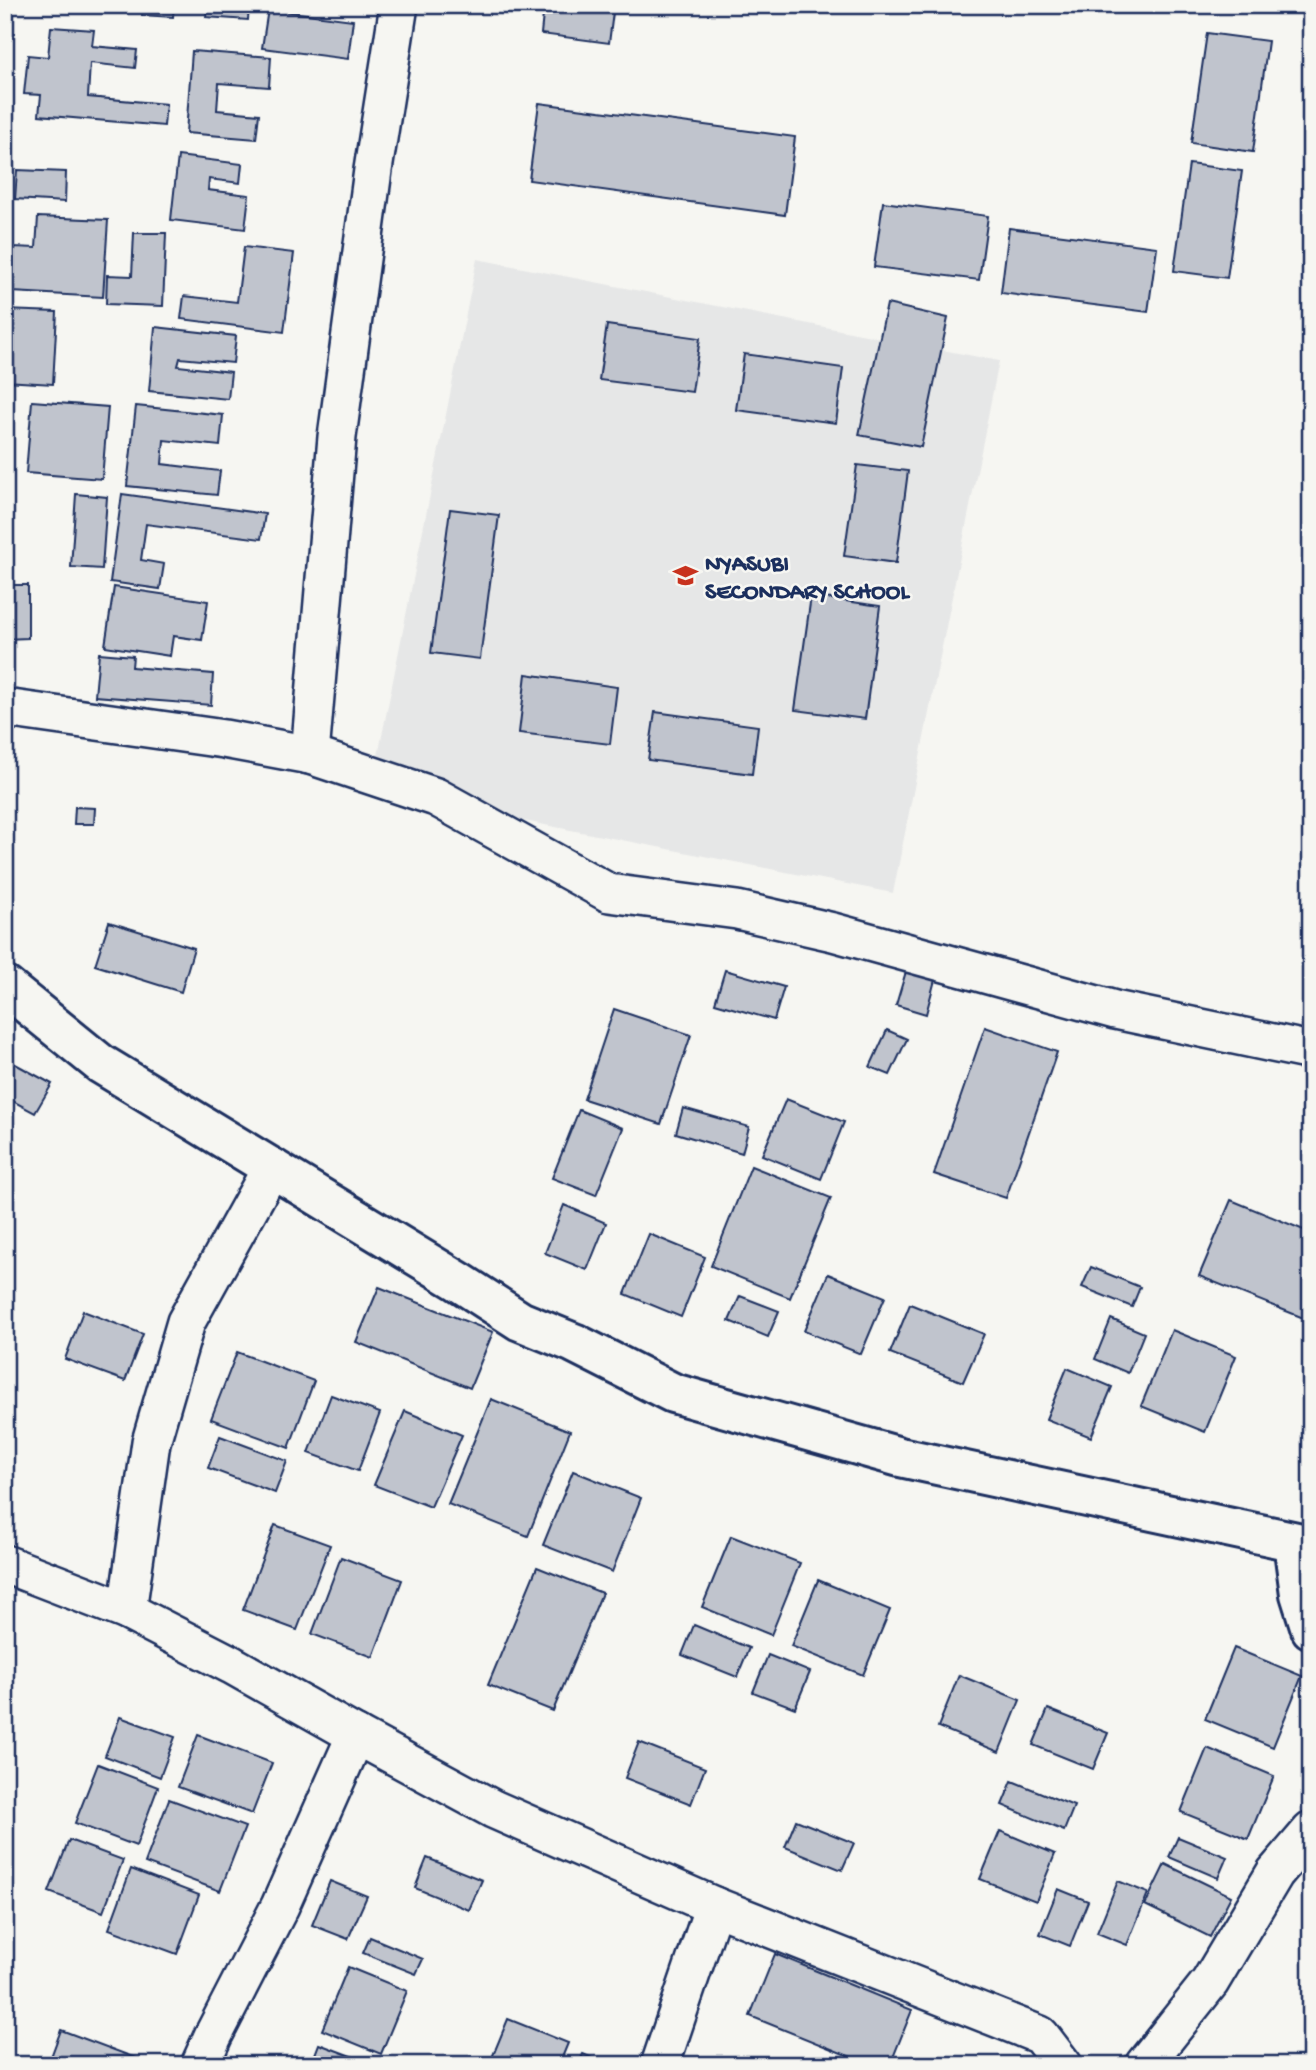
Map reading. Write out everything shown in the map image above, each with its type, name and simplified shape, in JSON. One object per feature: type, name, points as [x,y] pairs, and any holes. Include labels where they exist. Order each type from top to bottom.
[{"type":"street","points":[[310,755],[337,437],[373,170],[399,5]]},
{"type":"street","points":[[5,708],[224,739],[310,755],[436,797],[609,892],[749,913],[834,932],[1115,1010],[1311,1051]]},
{"type":"street","points":[[5,986],[101,1064],[520,1321],[573,1343],[673,1393],[900,1457],[1302,1544],[1300,1594],[1311,1629]]},
{"type":"street","points":[[127,1611],[151,1442],[186,1322],[272,1167]]},
{"type":"street","points":[[5,1564],[127,1611],[232,1665],[493,1809],[715,1906],[1040,2035],[1063,2065]]},
{"type":"street","points":[[201,2065],[213,2036],[280,1906],[356,1735]]},
{"type":"street","points":[[1144,2065],[1210,1982],[1275,1873],[1311,1830]]},
{"type":"street","points":[[660,2065],[715,1906]]},
{"type":"shaded area","name":"NYASUBI SECONDARY SCHOOL","points":[[477,259],[999,361],[893,893],[371,791]]},
{"type":"building","points":[[142,5],[174,5],[173,17],[142,15]]},
{"type":"building","points":[[207,5],[249,5],[248,20],[206,17]]},
{"type":"building","points":[[544,5],[614,5],[609,43],[541,34]]},
{"type":"building","points":[[1230,5],[1285,5],[1284,12]]},
{"type":"building","points":[[268,9],[353,20],[348,59],[262,48]]},
{"type":"building","points":[[51,27],[94,30],[92,46],[137,50],[135,68],[90,63],[88,97],[166,104],[164,126],[39,115],[41,95],[24,94],[28,55],[48,57]]},
{"type":"building","points":[[1207,33],[1268,41],[1253,152],[1191,143]]},
{"type":"building","points":[[192,51],[271,57],[269,87],[219,83],[217,110],[259,114],[256,139],[186,133]]},
{"type":"building","points":[[539,103],[795,137],[785,215],[529,180]]},
{"type":"building","points":[[178,156],[242,164],[240,183],[209,179],[208,190],[249,195],[245,229],[171,220]]},
{"type":"building","points":[[1189,164],[1242,171],[1227,278],[1174,271]]},
{"type":"building","points":[[17,170],[66,172],[65,202],[15,199]]},
{"type":"building","points":[[883,202],[988,216],[979,280],[874,267]]},
{"type":"building","points":[[38,217],[108,220],[103,297],[12,292],[14,247],[36,248]]},
{"type":"building","points":[[1009,228],[1157,247],[1148,312],[1001,293]]},
{"type":"building","points":[[134,233],[166,233],[163,306],[106,304],[107,275],[132,276]]},
{"type":"building","points":[[244,247],[294,253],[284,332],[181,319],[184,296],[237,302]]},
{"type":"building","points":[[887,304],[948,318],[921,447],[859,435]]},
{"type":"building","points":[[5,310],[57,312],[53,384],[5,381]]},
{"type":"building","points":[[607,325],[700,338],[692,392],[599,380]]},
{"type":"building","points":[[155,327],[236,336],[233,363],[180,358],[178,366],[231,372],[228,399],[149,391]]},
{"type":"building","points":[[744,354],[843,368],[836,423],[736,410]]},
{"type":"building","points":[[32,401],[108,407],[102,479],[26,473]]},
{"type":"building","points":[[136,406],[223,415],[220,446],[164,440],[162,464],[220,471],[217,495],[127,486]]},
{"type":"building","points":[[857,465],[908,471],[896,563],[844,556]]},
{"type":"building","points":[[76,494],[107,497],[102,569],[71,567]]},
{"type":"building","points":[[122,494],[265,514],[261,539],[146,524],[141,560],[164,564],[160,589],[110,582]]},
{"type":"building","points":[[450,509],[499,515],[480,659],[431,653]]},
{"type":"building","points":[[5,585],[28,585],[28,638],[5,639]]},
{"type":"building","points":[[114,587],[208,601],[202,640],[173,636],[170,656],[105,646]]},
{"type":"building","points":[[811,596],[880,606],[865,719],[795,710]]},
{"type":"building","points":[[99,653],[133,656],[132,667],[213,674],[211,705],[95,696]]},
{"type":"building","points":[[526,674],[617,687],[610,744],[519,733]]},
{"type":"building","points":[[655,712],[758,726],[752,774],[648,760]]},
{"type":"building","points":[[75,807],[95,808],[94,824],[74,824]]},
{"type":"building","points":[[109,922],[194,948],[181,992],[95,965]]},
{"type":"building","points":[[907,968],[936,976],[926,1014],[896,1005]]},
{"type":"building","points":[[725,970],[784,987],[774,1020],[715,1003]]},
{"type":"building","points":[[614,1009],[691,1035],[661,1124],[584,1099]]},
{"type":"building","points":[[985,1027],[1057,1052],[1006,1198],[934,1174]]},
{"type":"building","points":[[887,1030],[907,1039],[890,1075],[870,1067]]},
{"type":"building","points":[[8,1060],[52,1084],[35,1113],[5,1097],[5,1064]]},
{"type":"building","points":[[786,1099],[844,1122],[821,1179],[762,1155]]},
{"type":"building","points":[[683,1108],[749,1127],[742,1153],[676,1133]]},
{"type":"building","points":[[579,1110],[623,1128],[596,1195],[552,1178]]},
{"type":"building","points":[[751,1166],[831,1198],[790,1298],[711,1266]]},
{"type":"building","points":[[1231,1200],[1311,1233],[1311,1321],[1199,1276]]},
{"type":"building","points":[[564,1205],[606,1223],[587,1270],[545,1253]]},
{"type":"building","points":[[649,1234],[705,1257],[681,1317],[625,1294]]},
{"type":"building","points":[[1091,1267],[1140,1287],[1132,1307],[1082,1287]]},
{"type":"building","points":[[828,1274],[885,1297],[861,1354],[804,1331]]},
{"type":"building","points":[[379,1287],[493,1332],[470,1388],[356,1342]]},
{"type":"building","points":[[740,1296],[779,1311],[768,1337],[729,1321]]},
{"type":"building","points":[[910,1304],[984,1334],[963,1382],[890,1353]]},
{"type":"building","points":[[83,1311],[143,1334],[125,1381],[65,1359]]},
{"type":"building","points":[[1111,1319],[1144,1333],[1128,1373],[1095,1359]]},
{"type":"building","points":[[1172,1330],[1236,1356],[1205,1432],[1141,1406]]},
{"type":"building","points":[[237,1352],[314,1381],[289,1448],[211,1419]]},
{"type":"building","points":[[1067,1368],[1112,1387],[1091,1437],[1046,1419]]},
{"type":"building","points":[[331,1395],[380,1413],[358,1471],[309,1453]]},
{"type":"building","points":[[491,1399],[570,1431],[528,1536],[448,1504]]},
{"type":"building","points":[[405,1411],[462,1435],[431,1507],[374,1485]]},
{"type":"building","points":[[220,1436],[287,1461],[275,1493],[208,1468]]},
{"type":"building","points":[[573,1471],[641,1498],[612,1572],[543,1545]]},
{"type":"building","points":[[275,1525],[330,1545],[297,1630],[243,1610]]},
{"type":"building","points":[[731,1536],[800,1563],[771,1635],[702,1607]]},
{"type":"building","points":[[341,1557],[402,1580],[373,1657],[312,1634]]},
{"type":"building","points":[[537,1567],[602,1593],[553,1711],[488,1685]]},
{"type":"building","points":[[818,1580],[890,1610],[863,1675],[791,1646]]},
{"type":"building","points":[[694,1625],[749,1648],[737,1677],[682,1655]]},
{"type":"building","points":[[1234,1648],[1302,1676],[1273,1747],[1205,1719]]},
{"type":"building","points":[[768,1655],[810,1672],[795,1708],[753,1692]]},
{"type":"building","points":[[959,1675],[1020,1700],[999,1752],[938,1727]]},
{"type":"building","points":[[1048,1709],[1108,1733],[1093,1769],[1033,1745]]},
{"type":"building","points":[[120,1717],[175,1737],[160,1777],[105,1756]]},
{"type":"building","points":[[198,1735],[272,1763],[252,1814],[178,1787]]},
{"type":"building","points":[[639,1742],[705,1768],[691,1804],[625,1778]]},
{"type":"building","points":[[1207,1748],[1274,1776],[1248,1839],[1181,1812]]},
{"type":"building","points":[[98,1764],[158,1787],[136,1846],[75,1823]]},
{"type":"building","points":[[1012,1781],[1074,1806],[1064,1831],[1002,1805]]},
{"type":"building","points":[[169,1799],[245,1827],[220,1891],[145,1863]]},
{"type":"building","points":[[796,1820],[854,1843],[842,1870],[785,1847]]},
{"type":"building","points":[[1000,1831],[1055,1854],[1036,1901],[980,1879]]},
{"type":"building","points":[[1178,1837],[1227,1857],[1218,1878],[1169,1857]]},
{"type":"building","points":[[69,1840],[123,1860],[103,1912],[49,1892]]},
{"type":"building","points":[[427,1858],[482,1880],[469,1910],[415,1888]]},
{"type":"building","points":[[1165,1864],[1231,1896],[1210,1937],[1145,1905]]},
{"type":"building","points":[[131,1869],[199,1895],[177,1954],[109,1929]]},
{"type":"building","points":[[330,1881],[367,1896],[348,1939],[312,1925]]},
{"type":"building","points":[[1118,1881],[1148,1893],[1127,1945],[1097,1933]]},
{"type":"building","points":[[1058,1889],[1088,1901],[1070,1946],[1040,1934]]},
{"type":"building","points":[[370,1937],[423,1959],[416,1974],[363,1953]]},
{"type":"building","points":[[775,1954],[912,2010],[890,2065],[871,2065],[750,2016]]},
{"type":"building","points":[[348,1967],[407,1991],[381,2054],[322,2030]]},
{"type":"building","points":[[508,2019],[568,2043],[559,2065],[489,2065]]},
{"type":"building","points":[[61,2030],[141,2060],[139,2065],[48,2065]]},
{"type":"building","points":[[319,2044],[375,2065],[311,2065]]},
{"type":"building","points":[[583,2054],[608,2065],[578,2065]]},
{"type":"place","name":"NYASUBI SECONDARY SCHOOL","points":[[685,576]]}]
